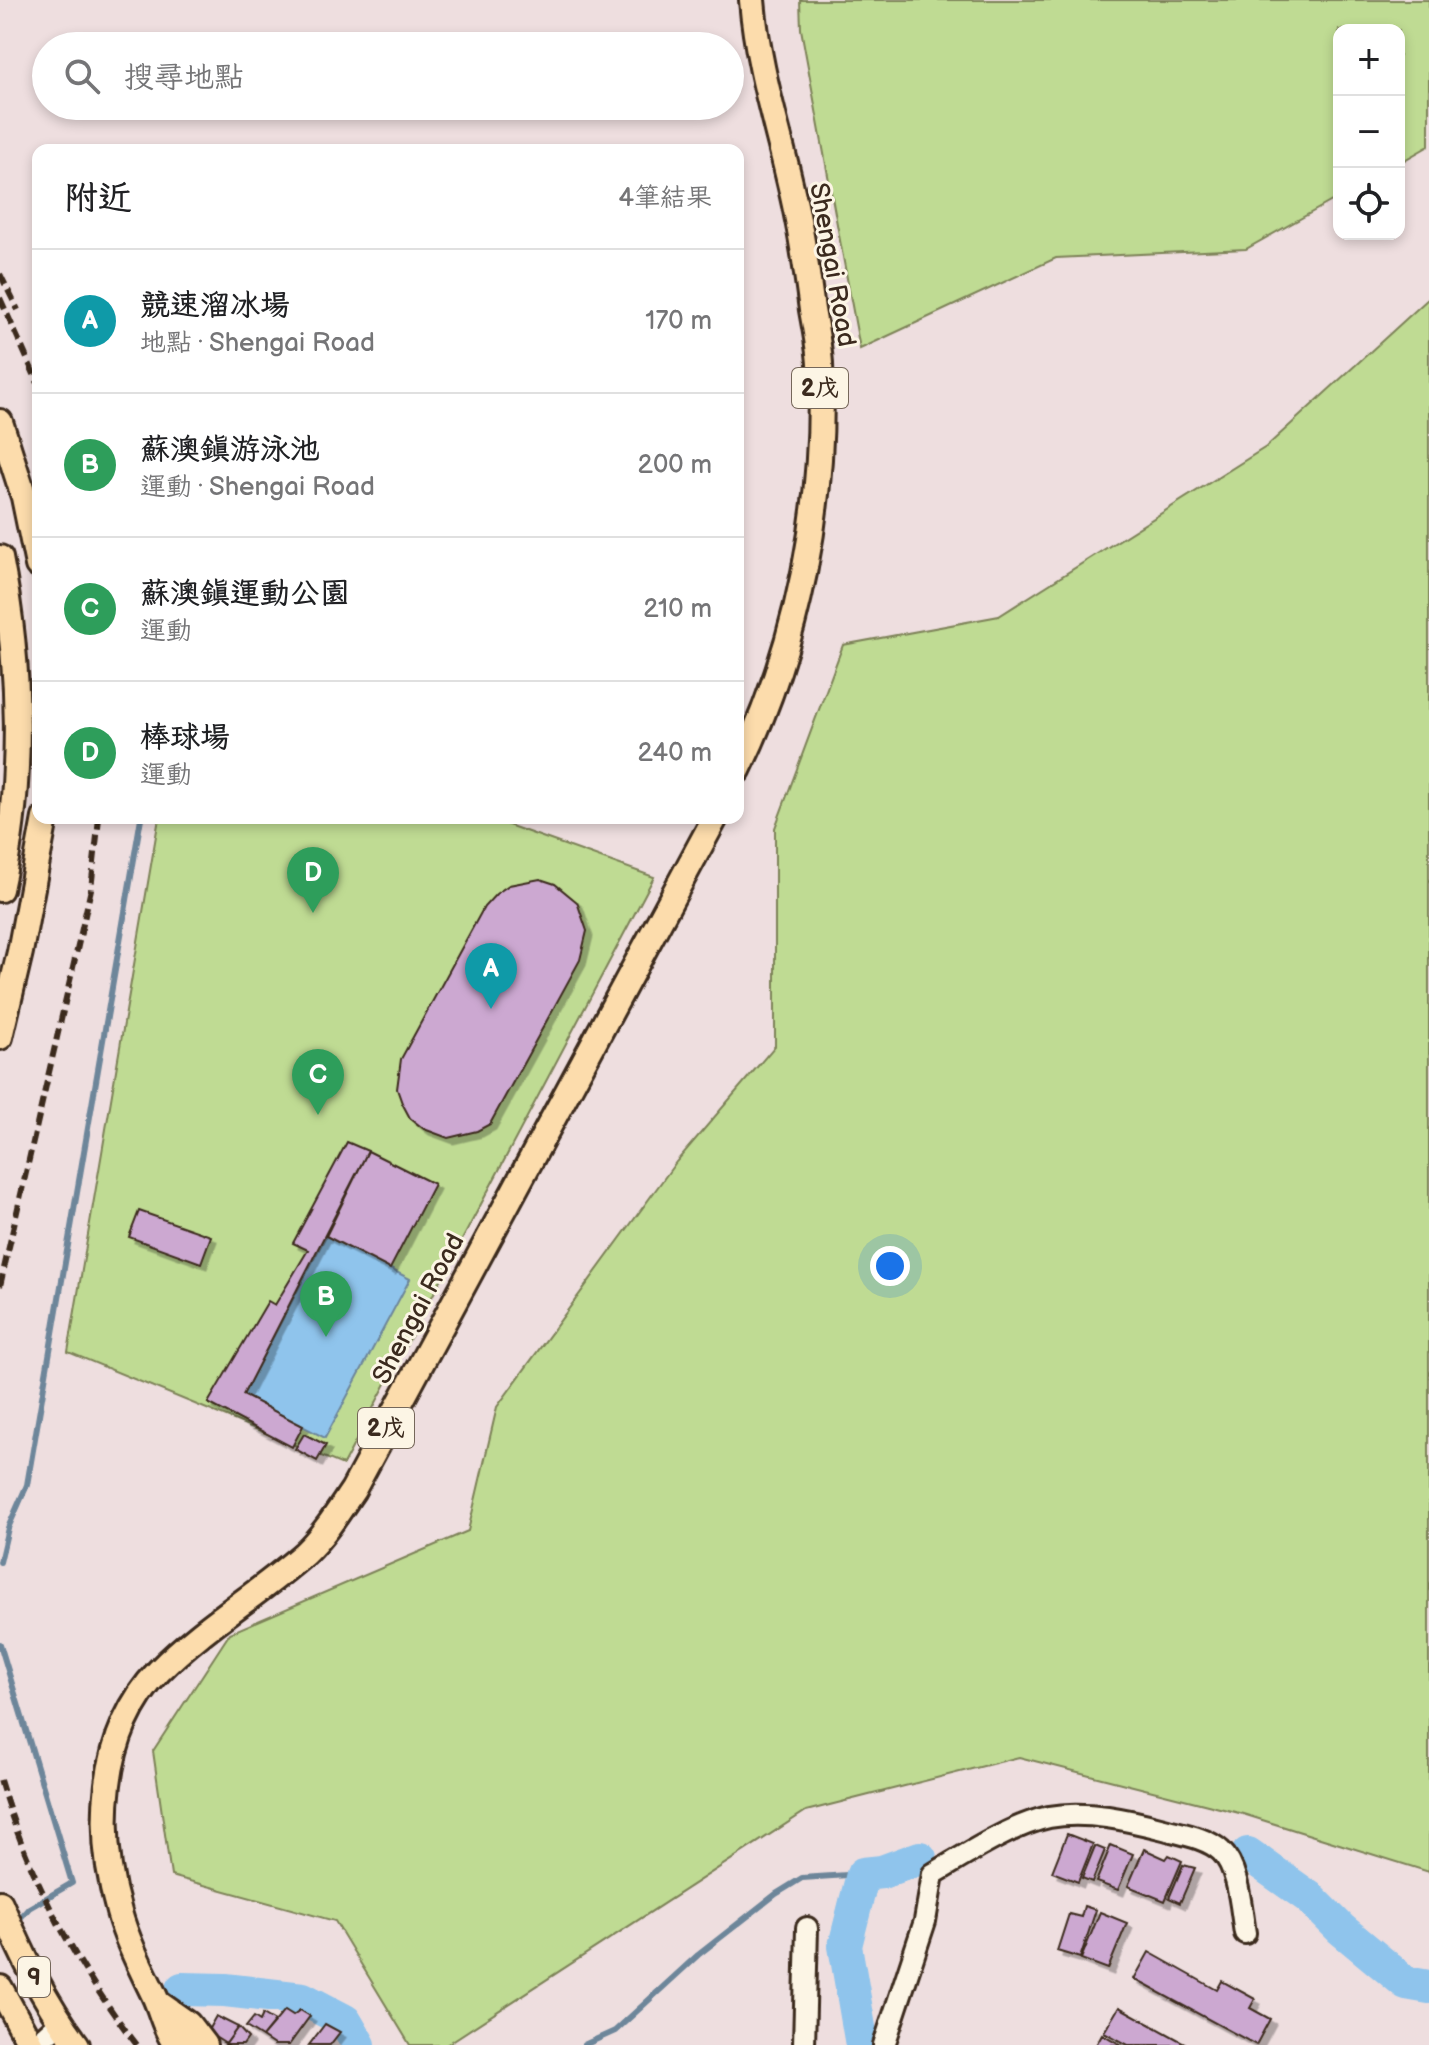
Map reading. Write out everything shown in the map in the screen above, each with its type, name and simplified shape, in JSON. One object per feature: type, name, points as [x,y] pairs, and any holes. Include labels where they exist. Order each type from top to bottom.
[{"type":"main road","name":"Shengai Road","points":[[744,756],[768,702],[785,652],[805,570],[815,511],[820,425],[820,360],[798,218],[755,32],[752,0]]},
{"type":"main road","points":[[0,422],[24,497],[32,536]]},
{"type":"main road","points":[[0,558],[16,721],[9,836],[0,889]]},
{"type":"main road","points":[[0,1037],[29,909],[44,824]]},
{"type":"main road","name":"Shengai Road","points":[[176,2045],[169,2035],[119,1914],[111,1880],[107,1845],[109,1776],[116,1744],[127,1718],[138,1697],[177,1654],[305,1552],[331,1523],[353,1490],[712,824]]},
{"type":"main road","name":"9","points":[[0,1903],[26,1963],[77,2045]]},
{"type":"main road","name":"9","points":[[0,1988],[32,2045]]},
{"type":"main road","name":"Shengai Road","points":[[158,2003],[188,2024],[204,2045]]},
{"type":"street","points":[[884,2045],[925,1921],[933,1874],[1002,1835],[1049,1817],[1094,1816],[1139,1823],[1194,1837],[1221,1851],[1235,1876],[1245,1933]]},
{"type":"street","points":[[804,2045],[807,1928]]},
{"type":"street","points":[[0,2017],[32,2045],[60,2022]]},
{"type":"green space","points":[[800,0],[1429,0],[1429,146],[1405,160],[1405,24],[1333,24],[1333,200],[1246,249],[1056,258],[860,349],[801,29]]},
{"type":"green space","points":[[1429,298],[1429,1872],[1243,1814],[1019,1757],[806,1811],[446,2045],[410,2045],[335,1921],[171,1876],[153,1751],[230,1633],[468,1531],[497,1407],[676,1162],[775,1046],[775,828],[843,645],[999,616],[1266,447]]},
{"type":"green space","points":[[158,824],[506,824],[654,877],[343,1465],[68,1352]]},
{"type":"water","points":[[326,1236],[410,1279],[325,1438],[243,1395]]},
{"type":"building","points":[[540,879],[555,884],[577,902],[587,931],[580,960],[490,1124],[477,1131],[448,1138],[424,1129],[410,1118],[397,1089],[401,1059],[484,907],[509,885]]},
{"type":"building","points":[[347,1142],[368,1151],[243,1395],[303,1426],[292,1447],[208,1403],[268,1301],[275,1305],[308,1250],[293,1243]]},
{"type":"building","points":[[368,1151],[434,1184],[390,1269],[326,1236]]},
{"type":"building","points":[[139,1211],[211,1236],[201,1263],[129,1237]]},
{"type":"building","points":[[304,1434],[326,1445],[317,1461],[295,1449]]},
{"type":"building","points":[[1067,1834],[1093,1844],[1078,1882],[1052,1872]]},
{"type":"building","points":[[1111,1845],[1133,1854],[1118,1890],[1096,1882]]},
{"type":"building","points":[[1095,1846],[1105,1850],[1092,1882],[1082,1878]]},
{"type":"building","points":[[1144,1849],[1166,1859],[1169,1855],[1182,1861],[1165,1901],[1128,1886]]},
{"type":"building","points":[[1183,1865],[1195,1868],[1180,1903],[1169,1898]]},
{"type":"building","points":[[1084,1906],[1096,1910],[1080,1958],[1057,1951],[1069,1914],[1081,1917]]},
{"type":"building","points":[[1100,1912],[1127,1923],[1108,1969],[1081,1959]]},
{"type":"building","points":[[1149,1952],[1217,1990],[1222,1981],[1255,1999],[1250,2008],[1270,2019],[1256,2045],[1134,1979]]},
{"type":"building","points":[[1119,2007],[1188,2045],[1128,2045],[1104,2032]]},
{"type":"building","points":[[285,2010],[293,2015],[300,2010],[310,2016],[289,2045],[274,2045],[262,2037]]},
{"type":"building","points":[[263,2014],[275,2021],[262,2037],[246,2027],[254,2017],[260,2021]]},
{"type":"building","points":[[216,2016],[238,2027],[226,2044],[207,2032]]},
{"type":"building","points":[[325,2024],[340,2032],[330,2045],[309,2045]]},
{"type":"building","points":[[238,2027],[248,2038],[243,2045],[225,2045]]},
{"type":"building","points":[[1102,2034],[1121,2045],[1096,2045]]},
{"type":"waterway","points":[[0,1562],[8,1528],[27,1485],[140,824]]},
{"type":"waterway","points":[[0,1644],[72,1883],[29,1908],[15,1924]]},
{"type":"waterway","points":[[1248,1854],[1310,1898],[1341,1929],[1406,1983],[1429,1987]]},
{"type":"waterway","points":[[862,2045],[845,1946],[863,1874],[882,1872],[920,1858]]},
{"type":"waterway","points":[[584,2045],[615,2031],[698,1955],[776,1894],[802,1878],[863,1874]]},
{"type":"waterway","points":[[182,1989],[225,1990],[303,1999],[345,2021],[359,2045]]},
{"type":"railway","points":[[0,274],[18,310]]},
{"type":"railway","points":[[0,298],[32,370]]},
{"type":"railway","points":[[0,1286],[91,889],[98,824]]},
{"type":"railway","points":[[0,1780],[25,1851],[56,1919],[94,1984],[137,2045]]},
{"type":"place","name":"棒球場","points":[[313,913]]},
{"type":"place","name":"競速溜冰場","points":[[491,1009]]},
{"type":"place","name":"蘇澳鎮運動公園","points":[[318,1115]]},
{"type":"place","name":"蘇澳鎮游泳池","points":[[326,1337]]}]
